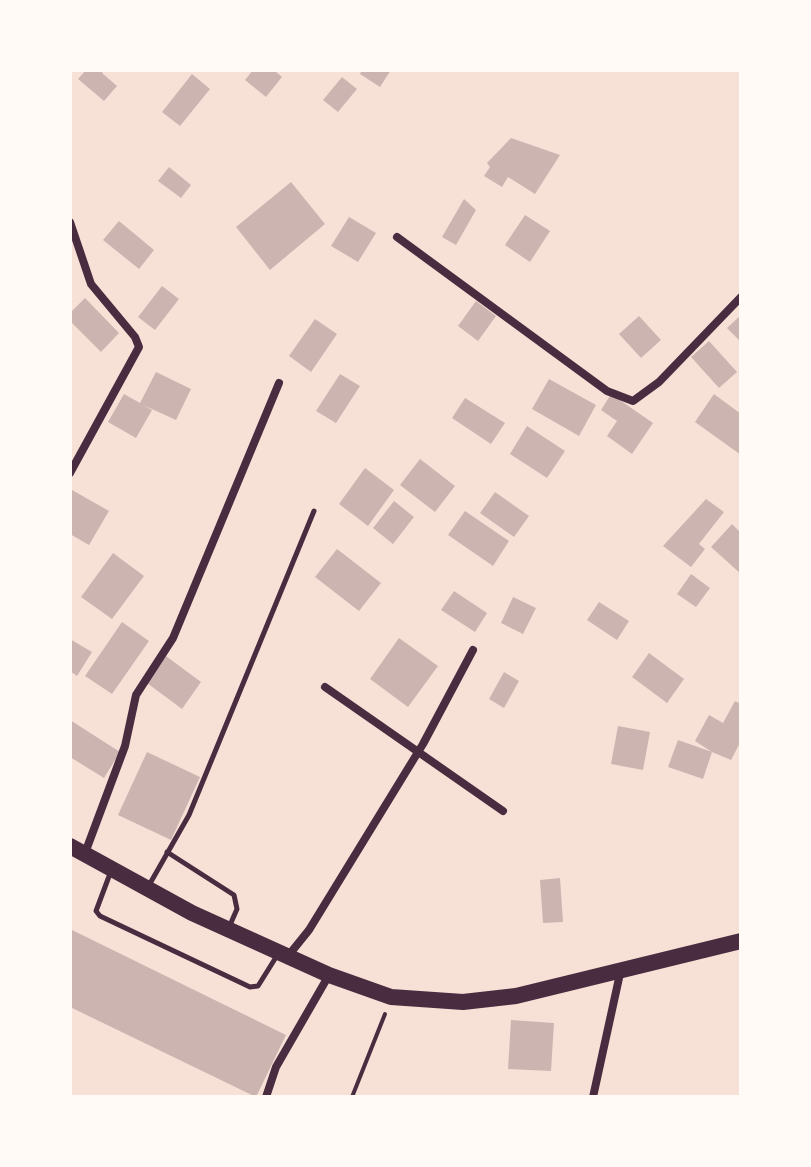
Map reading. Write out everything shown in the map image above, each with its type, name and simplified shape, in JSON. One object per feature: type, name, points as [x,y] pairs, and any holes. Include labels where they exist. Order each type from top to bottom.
[{"type":"main road","points":[[77,850],[283,955],[391,997],[463,1002],[516,996],[741,941]]},
{"type":"street","points":[[70,222],[91,284],[135,337],[139,347],[70,473]]},
{"type":"street","points":[[397,237],[607,391],[633,401],[659,382],[741,297]]},
{"type":"street","points":[[77,850],[125,746],[136,695],[173,638],[279,383]]},
{"type":"street","points":[[283,955],[309,930],[417,754],[473,650]]},
{"type":"street","points":[[325,687],[503,811]]},
{"type":"street","points":[[593,1097],[621,968]]},
{"type":"street","points":[[266,1097],[276,1067],[329,975]]},
{"type":"lane","points":[[148,888],[189,815],[314,511]]},
{"type":"lane","points":[[167,852],[234,895],[237,909],[228,929]]},
{"type":"lane","points":[[112,869],[96,911],[100,916],[250,987],[258,986],[283,955]]},
{"type":"path","points":[[352,1097],[391,997]]},
{"type":"building","points":[[86,70],[105,70],[102,73],[117,86],[104,101],[78,79]]},
{"type":"building","points":[[253,70],[274,70],[282,77],[266,97],[245,80]]},
{"type":"building","points":[[362,70],[391,70],[380,87],[360,74]]},
{"type":"building","points":[[192,74],[210,89],[180,126],[162,112]]},
{"type":"building","points":[[342,77],[357,89],[338,112],[323,100]]},
{"type":"building","points":[[511,138],[560,155],[535,194],[508,177],[502,187],[484,176],[490,167],[487,163]]},
{"type":"building","points":[[169,167],[191,185],[181,198],[158,181]]},
{"type":"building","points":[[291,182],[325,224],[270,270],[236,227]]},
{"type":"building","points":[[464,199],[476,210],[456,245],[442,237]]},
{"type":"building","points":[[525,215],[550,231],[530,262],[505,245]]},
{"type":"building","points":[[349,217],[376,233],[358,262],[331,246]]},
{"type":"building","points":[[119,221],[154,250],[139,269],[103,240]]},
{"type":"building","points":[[162,286],[179,299],[155,330],[138,317]]},
{"type":"building","points":[[85,298],[119,333],[101,352],[70,321],[70,313]]},
{"type":"building","points":[[476,301],[496,316],[478,341],[458,326]]},
{"type":"building","points":[[741,315],[741,342],[727,328]]},
{"type":"building","points":[[639,316],[661,340],[641,358],[619,334]]},
{"type":"building","points":[[315,319],[337,334],[311,372],[289,356]]},
{"type":"building","points":[[709,341],[737,372],[719,388],[691,357]]},
{"type":"building","points":[[156,372],[191,389],[176,420],[143,405],[152,410],[136,438],[108,422],[124,394],[140,403]]},
{"type":"building","points":[[340,374],[360,386],[336,423],[316,411]]},
{"type":"building","points":[[549,379],[596,405],[579,436],[532,409]]},
{"type":"building","points":[[611,394],[653,423],[632,454],[607,436],[617,421],[601,410]]},
{"type":"building","points":[[714,394],[741,414],[741,455],[695,422]]},
{"type":"building","points":[[465,398],[505,423],[491,444],[452,418]]},
{"type":"building","points":[[527,426],[565,451],[547,478],[510,454]]},
{"type":"building","points":[[420,459],[455,486],[435,512],[400,485]]},
{"type":"building","points":[[365,468],[394,490],[368,526],[339,504]]},
{"type":"building","points":[[72,490],[109,511],[89,545],[70,534]]},
{"type":"building","points":[[495,492],[529,516],[514,537],[480,513]]},
{"type":"building","points":[[706,499],[724,512],[699,544],[705,549],[691,567],[663,546]]},
{"type":"building","points":[[394,501],[414,517],[393,544],[373,528]]},
{"type":"building","points":[[465,511],[509,541],[493,566],[448,535]]},
{"type":"building","points":[[732,524],[741,533],[741,574],[711,547]]},
{"type":"building","points":[[337,549],[381,583],[359,611],[315,577]]},
{"type":"building","points":[[113,553],[144,576],[112,619],[81,597]]},
{"type":"building","points":[[691,574],[710,588],[696,607],[677,594]]},
{"type":"building","points":[[454,591],[487,613],[475,632],[441,610]]},
{"type":"building","points":[[513,597],[536,608],[523,634],[501,623]]},
{"type":"building","points":[[599,602],[629,621],[617,640],[587,620]]},
{"type":"building","points":[[122,622],[149,641],[112,694],[85,676]]},
{"type":"building","points":[[399,638],[438,666],[408,707],[370,679]]},
{"type":"building","points":[[70,639],[92,652],[77,676],[70,671]]},
{"type":"building","points":[[649,653],[684,679],[667,703],[632,677]]},
{"type":"building","points":[[166,656],[201,682],[182,709],[147,683]]},
{"type":"building","points":[[504,672],[519,681],[504,708],[489,699]]},
{"type":"building","points":[[735,701],[741,704],[741,741],[731,760],[695,741],[709,715],[723,723]]},
{"type":"building","points":[[70,720],[120,752],[104,778],[70,757]]},
{"type":"building","points":[[618,726],[650,732],[643,770],[611,764]]},
{"type":"building","points":[[678,740],[712,752],[703,779],[668,767]]},
{"type":"building","points":[[147,752],[200,777],[171,840],[118,815]]},
{"type":"building","points":[[560,878],[563,922],[543,923],[540,880]]},
{"type":"building","points":[[70,929],[286,1035],[256,1097],[70,1007]]},
{"type":"building","points":[[511,1020],[554,1023],[551,1071],[508,1069]]}]
